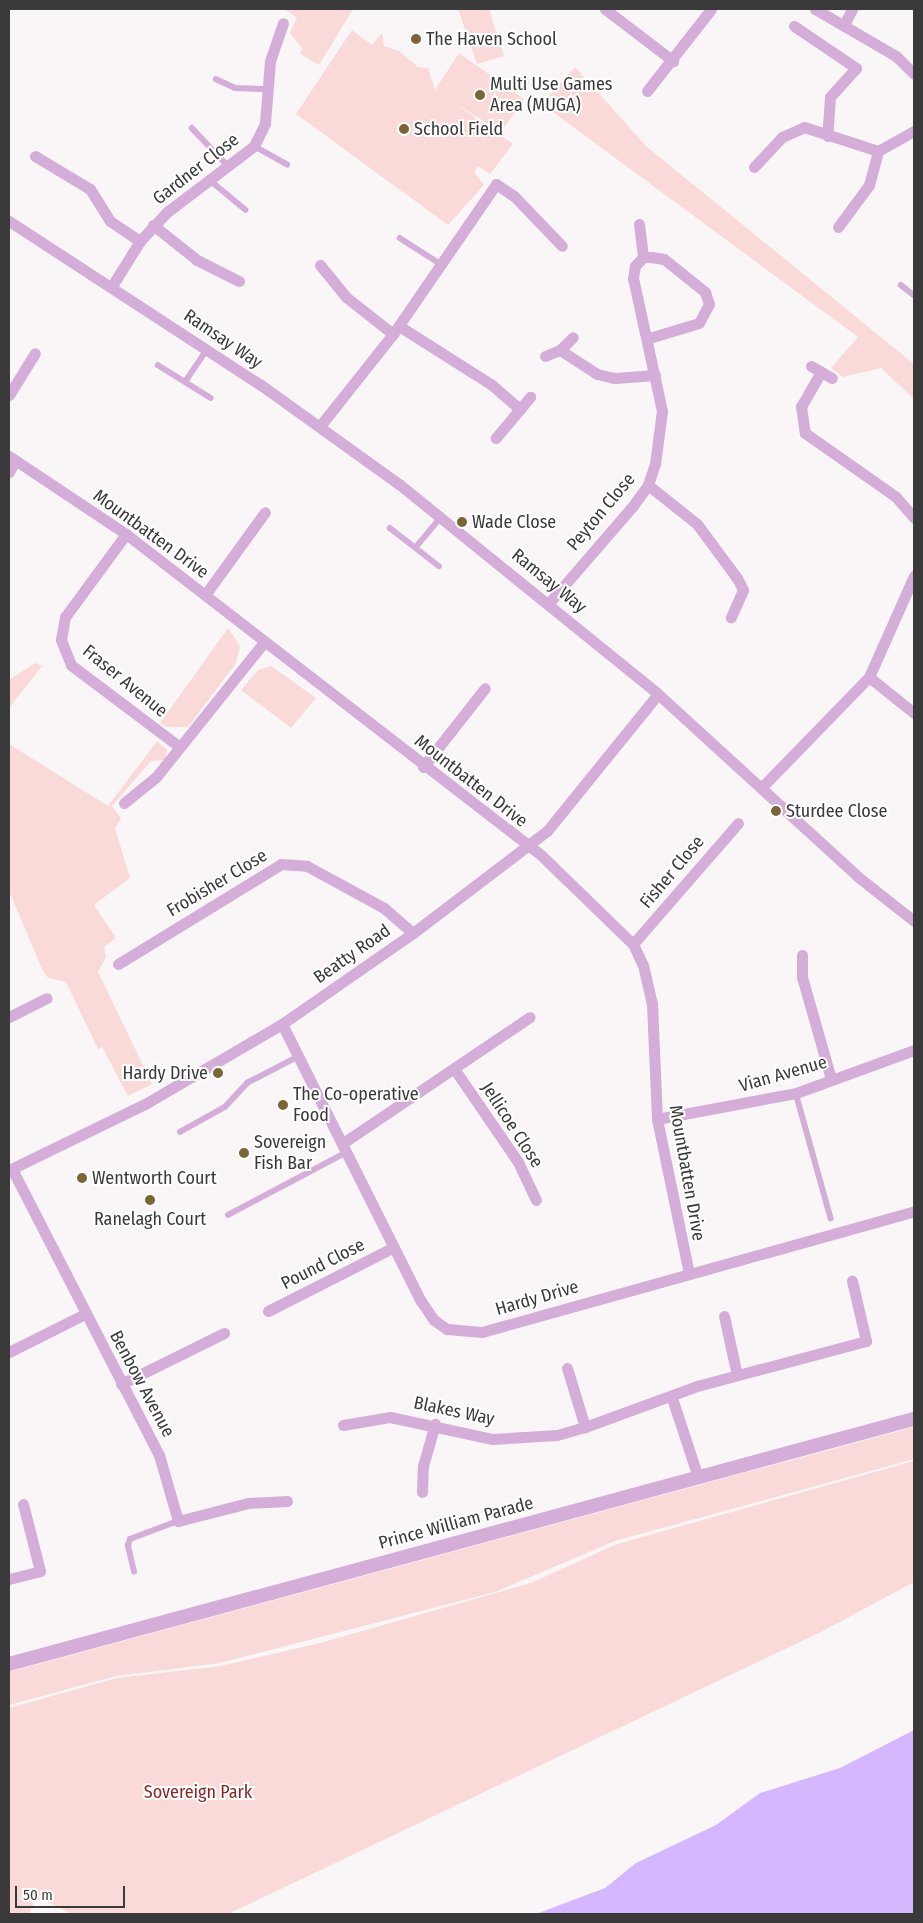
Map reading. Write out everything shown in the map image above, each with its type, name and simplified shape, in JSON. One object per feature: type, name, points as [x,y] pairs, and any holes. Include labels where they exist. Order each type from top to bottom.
[{"type":"street","points":[[605,9],[673,62]]},
{"type":"street","points":[[648,91],[673,62],[711,9]]},
{"type":"street","points":[[815,9],[845,23],[896,56],[914,74]]},
{"type":"street","points":[[845,23],[852,9]]},
{"type":"street","name":"Gardner Close","points":[[112,286],[140,241],[153,225],[229,168],[254,146],[265,123],[270,61],[284,23]]},
{"type":"street","points":[[794,26],[856,68],[830,97],[827,136]]},
{"type":"street","points":[[754,167],[782,137],[804,127],[827,136],[878,150],[914,131]]},
{"type":"street","points":[[838,227],[869,185],[878,150]]},
{"type":"street","points":[[35,156],[90,189],[110,221],[140,241]]},
{"type":"street","points":[[320,426],[396,330],[438,263],[496,184],[514,196],[562,246]]},
{"type":"street","name":"Ramsay Way","points":[[9,221],[112,286],[320,426],[441,517],[549,603],[658,694],[763,786],[856,876],[914,921]]},
{"type":"street","name":"Peyton Close","points":[[549,603],[648,485],[661,437],[656,375],[649,338],[633,290],[635,266],[643,257],[639,224]]},
{"type":"street","name":"Gardner Close","points":[[153,225],[197,260],[239,281]]},
{"type":"street","points":[[643,257],[664,259],[705,292],[709,304],[699,323],[649,338]]},
{"type":"street","points":[[320,265],[346,297],[396,330],[492,385],[520,409]]},
{"type":"street","points":[[545,356],[560,350],[573,337]]},
{"type":"street","points":[[560,350],[597,374],[614,378],[656,375]]},
{"type":"street","points":[[9,396],[35,353]]},
{"type":"street","points":[[832,378],[816,369],[801,406],[805,433],[896,497],[914,518]]},
{"type":"street","points":[[496,438],[530,397]]},
{"type":"street","points":[[9,472],[12,459]]},
{"type":"street","name":"Mountbatten Drive","points":[[12,459],[126,534],[529,847],[602,910],[633,944],[643,965],[652,1004],[657,1119],[689,1274]]},
{"type":"street","points":[[648,485],[697,524],[737,578],[743,590],[730,617]]},
{"type":"street","points":[[205,595],[265,512]]},
{"type":"street","name":"Fraser Avenue","points":[[126,534],[65,617],[61,640],[71,665],[180,747]]},
{"type":"street","points":[[763,786],[868,677],[914,576]]},
{"type":"street","points":[[124,804],[180,747],[264,642]]},
{"type":"street","points":[[868,677],[914,713]]},
{"type":"street","points":[[424,767],[485,688]]},
{"type":"street","name":"Beatty Road","points":[[10,1169],[145,1104],[282,1024],[413,933],[529,847],[582,793],[658,694]]},
{"type":"street","name":"Fisher Close","points":[[633,944],[738,823]]},
{"type":"street","name":"Frobisher Close","points":[[118,964],[281,864],[307,866],[384,908],[413,933]]},
{"type":"street","points":[[802,954],[802,977],[831,1080]]},
{"type":"street","points":[[9,1017],[47,998]]},
{"type":"street","points":[[345,1147],[530,1017]]},
{"type":"street","name":"Hardy Drive","points":[[282,1024],[394,1248],[434,1320],[462,1332],[482,1332],[914,1211]]},
{"type":"street","name":"Vian Avenue","points":[[657,1119],[796,1093],[914,1050]]},
{"type":"street","name":"Jellicoe Close","points":[[455,1070],[518,1162],[536,1200]]},
{"type":"street","name":"Benbow Avenue","points":[[10,1169],[159,1454],[178,1521]]},
{"type":"street","name":"Pound Close","points":[[268,1311],[394,1248]]},
{"type":"street","name":"Blakes Way","points":[[343,1426],[390,1417],[435,1424],[492,1439],[556,1435],[585,1427],[737,1375],[866,1341],[852,1281]]},
{"type":"street","points":[[9,1352],[85,1314]]},
{"type":"street","points":[[724,1316],[737,1375]]},
{"type":"street","points":[[121,1384],[224,1333]]},
{"type":"street","points":[[567,1368],[585,1427]]},
{"type":"street","points":[[672,1398],[698,1477]]},
{"type":"street","name":"Prince William Parade","points":[[9,1664],[914,1419]]},
{"type":"street","points":[[422,1492],[422,1466],[435,1424]]},
{"type":"street","points":[[178,1521],[248,1503],[287,1501]]},
{"type":"street","points":[[9,1579],[40,1571],[23,1504]]},
{"type":"lane","points":[[216,79],[235,88],[269,89]]},
{"type":"lane","points":[[192,128],[229,168]]},
{"type":"lane","points":[[254,146],[288,164]]},
{"type":"lane","points":[[212,181],[246,210]]},
{"type":"lane","points":[[400,238],[438,263]]},
{"type":"lane","points":[[901,285],[914,295]]},
{"type":"lane","points":[[185,382],[207,349]]},
{"type":"lane","points":[[158,365],[211,398]]},
{"type":"lane","points":[[416,547],[441,517]]},
{"type":"lane","points":[[390,528],[439,566]]},
{"type":"lane","points":[[180,1132],[225,1107],[247,1083],[299,1056]]},
{"type":"lane","points":[[796,1093],[831,1218]]},
{"type":"lane","points":[[228,1215],[345,1147]]},
{"type":"lane","points":[[134,1572],[128,1546],[130,1539],[178,1521]]},
{"type":"green space","points":[[284,9],[353,9],[319,65],[300,54],[302,48],[290,33],[297,18]]},
{"type":"green space","points":[[458,9],[489,9],[504,56],[477,64]]},
{"type":"green space","name":"School Field","points":[[352,30],[372,45],[382,33],[384,46],[399,51],[418,67],[428,68],[435,90],[459,53],[524,99],[501,132],[453,102],[513,144],[490,174],[478,166],[474,172],[484,185],[448,225],[296,114]]},
{"type":"green space","points":[[575,67],[647,147],[914,364],[914,399],[881,368],[843,377],[831,368],[858,337],[542,104]]},
{"type":"green space","points":[[228,628],[240,646],[236,663],[188,727],[166,727],[160,723]]},
{"type":"green space","points":[[35,663],[42,666],[9,708],[9,680]]},
{"type":"green space","points":[[271,666],[316,698],[291,728],[241,690],[258,670]]},
{"type":"green space","points":[[157,741],[167,750],[165,760],[151,761],[112,806],[121,818],[115,828],[130,878],[94,905],[116,938],[104,947],[106,957],[98,972],[152,1084],[128,1096],[102,1047],[98,1049],[66,982],[48,978],[42,969],[9,891],[9,744],[108,806]]},
{"type":"green space","points":[[914,1427],[914,1459],[615,1541],[495,1592],[220,1663],[116,1676],[9,1705],[9,1672]]},
{"type":"green space","name":"Sovereign Park","points":[[914,1461],[914,1582],[823,1631],[228,1914],[73,1914],[36,1897],[29,1914],[9,1914],[9,1708],[117,1678],[221,1666],[320,1643],[531,1583],[617,1544]]},
{"type":"shaded area","points":[[914,1730],[914,1914],[536,1914],[605,1888],[636,1863],[716,1825],[760,1793],[840,1768]]},
{"type":"place","name":"The Haven School","points":[[416,39]]},
{"type":"place","name":"Multi Use Games Area (MUGA)","points":[[480,95]]},
{"type":"place","name":"School Field","points":[[404,129]]},
{"type":"place","name":"Wade Close","points":[[462,522]]},
{"type":"place","name":"Sturdee Close","points":[[776,811]]},
{"type":"place","name":"Hardy Drive","points":[[218,1073]]},
{"type":"place","name":"The Co-operative Food","points":[[283,1105]]},
{"type":"place","name":"Sovereign Fish Bar","points":[[244,1153]]},
{"type":"place","name":"Wentworth Court","points":[[82,1178]]},
{"type":"place","name":"Ranelagh Court","points":[[150,1200]]}]
